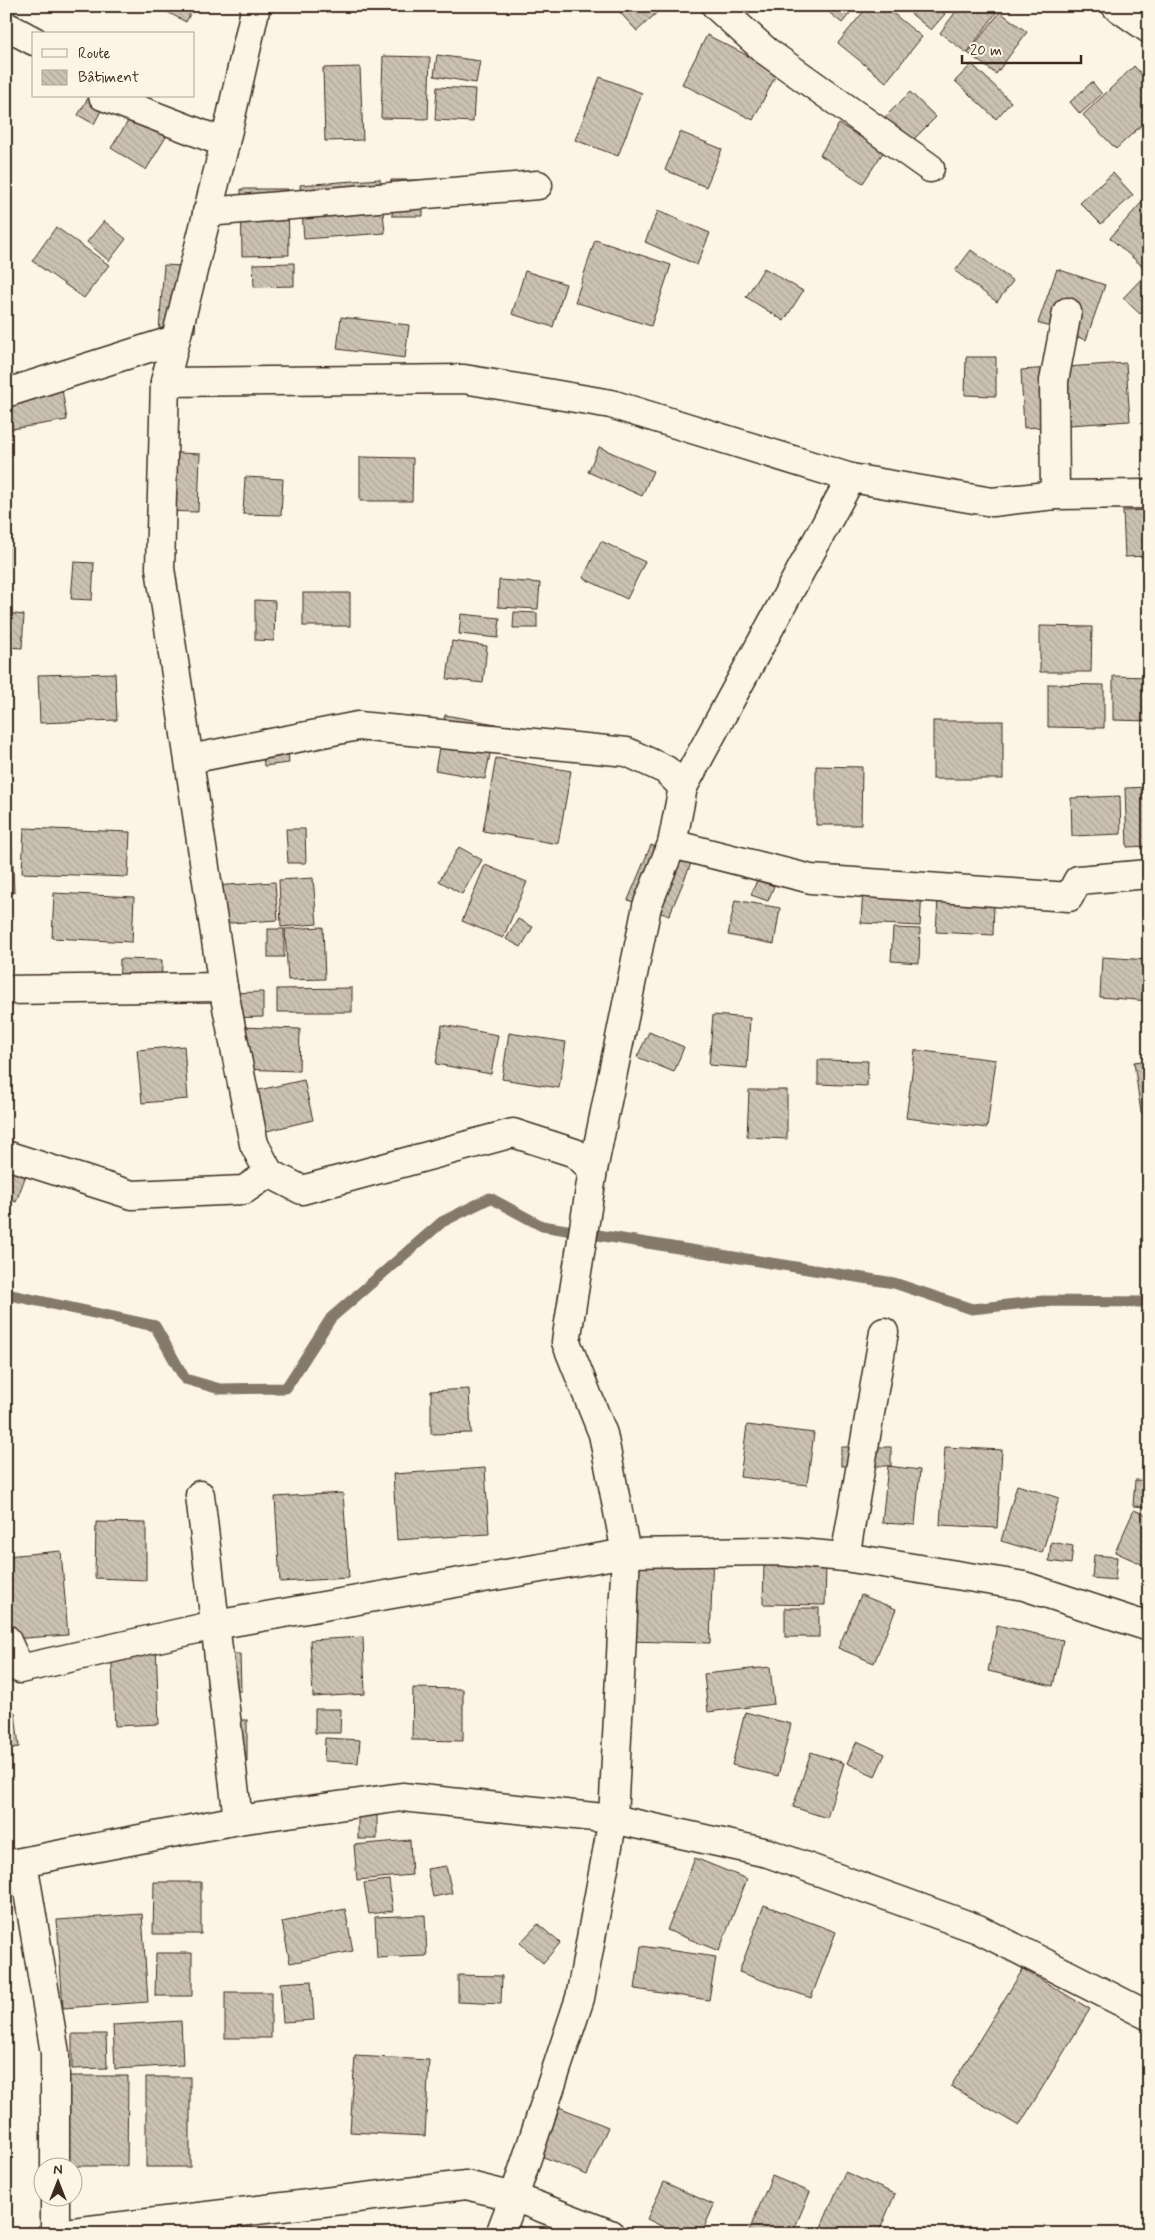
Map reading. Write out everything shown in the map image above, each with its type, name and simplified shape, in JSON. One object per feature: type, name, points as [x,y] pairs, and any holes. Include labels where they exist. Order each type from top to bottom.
[{"type":"street","points":[[256,6],[225,143],[165,382],[160,568],[223,987],[254,1144],[269,1173],[302,1190],[513,1133],[575,1153],[593,1170]]},
{"type":"street","points":[[716,6],[766,51],[930,168]]},
{"type":"street","points":[[1116,6],[1149,29]]},
{"type":"street","points":[[6,26],[32,40]]},
{"type":"street","points":[[108,98],[225,143]]},
{"type":"street","points":[[207,212],[538,185]]},
{"type":"street","points":[[1055,495],[1054,381],[1067,312]]},
{"type":"street","points":[[6,393],[174,340]]},
{"type":"street","points":[[165,382],[464,379],[611,404],[851,478],[992,502],[1055,495],[1149,494]]},
{"type":"street","points":[[500,2234],[580,1998],[613,1819],[626,1554],[603,1434],[566,1342],[593,1170],[647,906],[672,844],[683,787],[851,478]]},
{"type":"street","points":[[190,758],[358,726],[628,752],[666,770],[683,787]]},
{"type":"street","points":[[672,844],[810,879],[1069,897],[1078,880],[1149,874]]},
{"type":"street","points":[[6,990],[223,987]]},
{"type":"street","points":[[6,1154],[132,1195],[244,1190],[269,1173]]},
{"type":"street","points":[[845,1557],[884,1332]]},
{"type":"street","points":[[200,1495],[238,1820]]},
{"type":"street","points":[[6,1639],[20,1669],[215,1625],[626,1554],[778,1552],[845,1557],[1024,1586],[1149,1627]]},
{"type":"street","points":[[55,2158],[55,2053],[15,1863],[238,1820],[402,1797],[613,1819],[768,1853],[969,1926],[1149,2016]]},
{"type":"street","points":[[55,2208],[56,2234],[466,2186],[514,2197],[610,2234]]},
{"type":"building","points":[[156,6],[194,6],[186,22]]},
{"type":"building","points":[[614,6],[664,6],[637,31]]},
{"type":"building","points":[[829,6],[856,6],[842,23],[826,10]]},
{"type":"building","points":[[868,6],[884,6],[922,37],[886,82],[838,43]]},
{"type":"building","points":[[906,6],[936,6],[945,14],[931,30],[904,8]]},
{"type":"building","points":[[960,6],[1001,6],[967,53],[940,33]]},
{"type":"building","points":[[1000,12],[1027,32],[996,74],[968,53]]},
{"type":"building","points":[[707,35],[778,71],[753,120],[682,84]]},
{"type":"building","points":[[437,55],[480,61],[476,83],[434,76]]},
{"type":"building","points":[[383,56],[430,57],[428,119],[381,118]]},
{"type":"building","points":[[1149,63],[1149,76],[1142,70]]},
{"type":"building","points":[[972,64],[1011,102],[996,119],[955,81]]},
{"type":"building","points":[[1134,66],[1149,82],[1149,118],[1116,149],[1083,115]]},
{"type":"building","points":[[360,67],[363,140],[325,141],[323,68]]},
{"type":"building","points":[[600,77],[642,93],[618,156],[575,140]]},
{"type":"building","points":[[1092,82],[1102,94],[1080,114],[1070,102]]},
{"type":"building","points":[[437,87],[475,89],[473,122],[435,120]]},
{"type":"building","points":[[910,92],[936,117],[909,144],[883,119]]},
{"type":"building","points":[[88,98],[103,107],[94,124],[78,115]]},
{"type":"building","points":[[132,115],[166,137],[146,170],[111,148]]},
{"type":"building","points":[[839,124],[884,151],[863,183],[820,155]]},
{"type":"building","points":[[680,132],[722,149],[706,187],[665,170]]},
{"type":"building","points":[[1113,173],[1133,195],[1101,224],[1080,203]]},
{"type":"building","points":[[380,179],[385,233],[304,239],[300,185]]},
{"type":"building","points":[[391,180],[423,180],[423,216],[392,216]]},
{"type":"building","points":[[241,189],[288,189],[289,255],[242,256]]},
{"type":"building","points":[[1142,202],[1149,208],[1149,272],[1110,238]]},
{"type":"building","points":[[658,211],[710,233],[697,265],[645,242]]},
{"type":"building","points":[[104,221],[126,239],[109,261],[87,242]]},
{"type":"building","points":[[56,227],[109,265],[84,298],[32,261]]},
{"type":"building","points":[[595,240],[671,265],[651,326],[575,302]]},
{"type":"building","points":[[971,250],[1013,281],[997,302],[955,271]]},
{"type":"building","points":[[294,263],[294,286],[254,287],[253,264]]},
{"type":"building","points":[[164,265],[199,267],[195,332],[159,330]]},
{"type":"building","points":[[764,268],[803,291],[784,321],[746,297]]},
{"type":"building","points":[[1057,269],[1105,285],[1086,340],[1038,323]]},
{"type":"building","points":[[525,271],[566,284],[553,327],[512,314]]},
{"type":"building","points":[[1144,276],[1149,280],[1149,304],[1140,314],[1123,298]]},
{"type":"building","points":[[341,317],[409,325],[405,358],[337,349]]},
{"type":"building","points":[[966,357],[996,357],[996,396],[965,395]]},
{"type":"building","points":[[1126,363],[1130,421],[1024,428],[1021,370]]},
{"type":"building","points":[[60,377],[67,420],[6,430],[6,386]]},
{"type":"building","points":[[599,447],[653,471],[642,496],[588,472]]},
{"type":"building","points":[[159,452],[200,454],[198,512],[157,511]]},
{"type":"building","points":[[360,457],[413,458],[412,501],[360,501]]},
{"type":"building","points":[[245,477],[283,479],[281,515],[243,514]]},
{"type":"building","points":[[1149,510],[1149,556],[1125,557],[1123,511]]},
{"type":"building","points":[[601,541],[645,562],[627,599],[583,578]]},
{"type":"building","points":[[6,547],[9,547],[9,607],[6,607]]},
{"type":"building","points":[[74,562],[94,563],[92,600],[71,599]]},
{"type":"building","points":[[499,580],[540,583],[538,609],[498,607]]},
{"type":"building","points":[[303,593],[350,593],[350,626],[303,626]]},
{"type":"building","points":[[255,600],[275,601],[274,641],[255,640]]},
{"type":"building","points":[[514,612],[537,613],[537,628],[513,628]]},
{"type":"building","points":[[6,613],[24,615],[22,648],[6,647]]},
{"type":"building","points":[[461,614],[500,618],[498,638],[459,634]]},
{"type":"building","points":[[1040,626],[1092,627],[1091,672],[1040,672]]},
{"type":"building","points":[[452,641],[487,646],[483,683],[447,679]]},
{"type":"building","points":[[115,673],[117,720],[40,723],[38,675]]},
{"type":"building","points":[[1113,676],[1149,677],[1149,721],[1113,720]]},
{"type":"building","points":[[1048,684],[1104,685],[1104,728],[1048,727]]},
{"type":"building","points":[[445,715],[496,724],[485,779],[435,770]]},
{"type":"building","points":[[933,721],[1003,721],[1003,779],[933,779]]},
{"type":"building","points":[[286,727],[289,763],[264,766],[261,729]]},
{"type":"building","points":[[496,758],[571,771],[558,844],[483,831]]},
{"type":"building","points":[[816,766],[862,767],[861,825],[816,825]]},
{"type":"building","points":[[1149,787],[1149,846],[1127,847],[1125,788]]},
{"type":"building","points":[[1120,796],[1121,834],[1072,836],[1071,798]]},
{"type":"building","points":[[24,828],[130,832],[128,877],[22,873]]},
{"type":"building","points":[[286,829],[305,829],[306,863],[288,863]]},
{"type":"building","points":[[6,842],[12,842],[14,893],[6,893]]},
{"type":"building","points":[[651,845],[692,861],[669,916],[628,900]]},
{"type":"building","points":[[459,847],[482,860],[462,894],[439,881]]},
{"type":"building","points":[[485,865],[527,882],[503,938],[462,921]]},
{"type":"building","points":[[313,878],[317,924],[281,927],[279,880]]},
{"type":"building","points":[[757,880],[774,886],[768,901],[751,895]]},
{"type":"building","points":[[275,882],[278,920],[200,925],[197,887]]},
{"type":"building","points":[[863,887],[922,890],[920,926],[861,923]]},
{"type":"building","points":[[54,893],[134,897],[132,942],[52,938]]},
{"type":"building","points":[[938,899],[994,901],[993,935],[936,932]]},
{"type":"building","points":[[735,900],[780,908],[774,944],[728,935]]},
{"type":"building","points":[[518,919],[533,927],[521,947],[506,939]]},
{"type":"building","points":[[323,927],[325,979],[288,980],[285,929]]},
{"type":"building","points":[[893,928],[920,929],[919,963],[891,961]]},
{"type":"building","points":[[268,929],[284,929],[284,957],[268,957]]},
{"type":"building","points":[[1102,957],[1149,960],[1149,1001],[1100,997]]},
{"type":"building","points":[[120,959],[162,960],[161,1001],[119,1000]]},
{"type":"building","points":[[352,988],[352,1012],[277,1012],[277,989]]},
{"type":"building","points":[[263,992],[263,1017],[223,1018],[223,993]]},
{"type":"building","points":[[713,1015],[750,1018],[747,1068],[709,1065]]},
{"type":"building","points":[[442,1025],[498,1035],[491,1074],[436,1064]]},
{"type":"building","points":[[240,1027],[300,1029],[299,1071],[239,1069]]},
{"type":"building","points":[[649,1032],[684,1047],[674,1072],[637,1057]]},
{"type":"building","points":[[509,1033],[566,1042],[559,1088],[502,1079]]},
{"type":"building","points":[[184,1046],[188,1099],[142,1103],[137,1050]]},
{"type":"building","points":[[915,1050],[996,1060],[987,1128],[906,1118]]},
{"type":"building","points":[[818,1060],[868,1061],[867,1086],[818,1084]]},
{"type":"building","points":[[1149,1060],[1149,1112],[1141,1113],[1134,1062]]},
{"type":"building","points":[[304,1080],[313,1120],[250,1135],[241,1094]]},
{"type":"building","points":[[749,1090],[787,1090],[787,1139],[747,1137]]},
{"type":"building","points":[[6,1146],[33,1156],[16,1202],[6,1199]]},
{"type":"building","points":[[469,1389],[471,1433],[431,1434],[431,1391]]},
{"type":"building","points":[[747,1425],[814,1433],[807,1485],[740,1477]]},
{"type":"building","points":[[841,1447],[891,1447],[891,1466],[841,1466]]},
{"type":"building","points":[[945,1447],[1002,1450],[997,1528],[940,1525]]},
{"type":"building","points":[[888,1466],[920,1470],[915,1525],[882,1523]]},
{"type":"building","points":[[485,1468],[489,1534],[397,1540],[393,1474]]},
{"type":"building","points":[[1135,1480],[1149,1481],[1149,1507],[1133,1506]]},
{"type":"building","points":[[1017,1485],[1059,1498],[1042,1553],[1001,1541]]},
{"type":"building","points":[[343,1493],[349,1578],[280,1582],[275,1497]]},
{"type":"building","points":[[1134,1510],[1149,1516],[1148,1567],[1115,1552]]},
{"type":"building","points":[[96,1522],[146,1523],[146,1580],[95,1578]]},
{"type":"building","points":[[1051,1542],[1073,1546],[1071,1564],[1049,1561]]},
{"type":"building","points":[[626,1550],[713,1551],[710,1643],[624,1641]]},
{"type":"building","points":[[61,1551],[68,1635],[11,1639],[6,1556]]},
{"type":"building","points":[[1094,1555],[1117,1557],[1115,1580],[1092,1578]]},
{"type":"building","points":[[764,1563],[826,1564],[825,1605],[763,1604]]},
{"type":"building","points":[[861,1595],[896,1609],[874,1663],[838,1648]]},
{"type":"building","points":[[785,1608],[819,1608],[819,1637],[785,1637]]},
{"type":"building","points":[[997,1625],[1063,1640],[1053,1686],[988,1671]]},
{"type":"building","points":[[363,1637],[365,1694],[313,1697],[310,1640]]},
{"type":"building","points":[[156,1645],[159,1724],[115,1726],[111,1646]]},
{"type":"building","points":[[207,1654],[240,1654],[241,1691],[207,1691]]},
{"type":"building","points":[[770,1667],[774,1704],[708,1712],[704,1674]]},
{"type":"building","points":[[413,1688],[463,1689],[463,1741],[412,1740]]},
{"type":"building","points":[[315,1709],[341,1709],[340,1733],[315,1733]]},
{"type":"building","points":[[15,1712],[19,1747],[6,1749],[6,1713]]},
{"type":"building","points":[[745,1712],[791,1724],[778,1776],[732,1765]]},
{"type":"building","points":[[220,1720],[247,1720],[247,1763],[220,1763]]},
{"type":"building","points":[[325,1738],[360,1740],[358,1763],[324,1761]]},
{"type":"building","points":[[857,1741],[885,1754],[875,1776],[847,1763]]},
{"type":"building","points":[[811,1752],[844,1763],[827,1818],[793,1807]]},
{"type":"building","points":[[358,1813],[377,1813],[377,1839],[358,1839]]},
{"type":"building","points":[[410,1840],[412,1875],[357,1880],[354,1845]]},
{"type":"building","points":[[695,1858],[747,1879],[719,1951],[667,1930]]},
{"type":"building","points":[[446,1866],[452,1893],[433,1897],[427,1869]]},
{"type":"building","points":[[389,1880],[393,1911],[369,1914],[364,1883]]},
{"type":"building","points":[[154,1882],[201,1882],[201,1934],[153,1934]]},
{"type":"building","points":[[764,1905],[836,1932],[811,1998],[739,1972]]},
{"type":"building","points":[[345,1909],[353,1951],[290,1963],[282,1922]]},
{"type":"building","points":[[142,1914],[148,2002],[63,2008],[57,1920]]},
{"type":"building","points":[[425,1915],[427,1956],[377,1958],[375,1917]]},
{"type":"building","points":[[538,1924],[560,1943],[543,1963],[520,1943]]},
{"type":"building","points":[[641,1946],[716,1957],[709,2000],[635,1989]]},
{"type":"building","points":[[156,1953],[192,1953],[192,1996],[155,1996]]},
{"type":"building","points":[[1023,1969],[1090,2009],[1019,2126],[951,2086]]},
{"type":"building","points":[[458,1975],[502,1976],[501,2004],[458,2002]]},
{"type":"building","points":[[311,1981],[314,2020],[283,2022],[280,1983]]},
{"type":"building","points":[[225,1992],[271,1992],[271,2038],[225,2038]]},
{"type":"building","points":[[181,2021],[183,2065],[115,2069],[113,2025]]},
{"type":"building","points":[[72,2034],[106,2034],[107,2068],[72,2069]]},
{"type":"building","points":[[355,2056],[429,2060],[425,2136],[350,2132]]},
{"type":"building","points":[[50,2076],[128,2076],[127,2166],[82,2166],[82,2158],[50,2158]]},
{"type":"building","points":[[146,2077],[190,2077],[190,2167],[146,2167]]},
{"type":"building","points":[[554,2105],[608,2127],[587,2175],[534,2153]]},
{"type":"building","points":[[845,2172],[895,2194],[878,2234],[818,2234]]},
{"type":"building","points":[[772,2176],[810,2192],[792,2234],[755,2234],[749,2231]]},
{"type":"building","points":[[664,2182],[714,2205],[701,2234],[678,2234],[647,2219]]},
{"type":"building","points":[[500,2216],[535,2234],[492,2234]]},
{"type":"waterway","points":[[6,1294],[155,1326],[185,1379],[220,1389],[286,1388],[331,1318],[442,1222],[490,1198],[542,1226],[894,1283],[972,1309],[1043,1301],[1142,1302],[1149,1300]]}]
